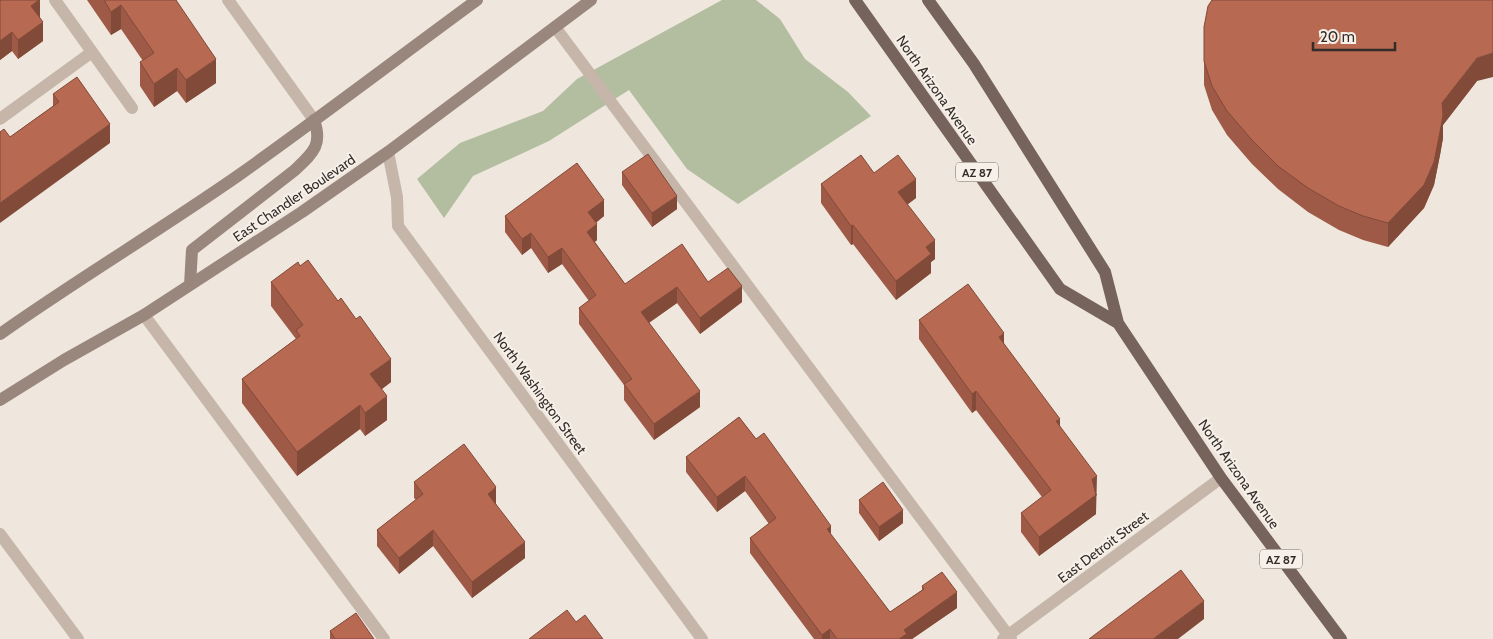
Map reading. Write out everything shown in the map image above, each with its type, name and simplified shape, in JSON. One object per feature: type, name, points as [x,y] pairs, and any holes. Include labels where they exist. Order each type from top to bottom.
[{"type":"main road","points":[[0,334],[39,306],[85,278],[239,175],[477,0]]},
{"type":"main road","name":"East Chandler Boulevard","points":[[0,400],[64,360],[144,315],[302,212],[388,152],[591,0]]},
{"type":"main road","name":"North Arizona Avenue","points":[[855,0],[1060,289],[1118,322]]},
{"type":"main road","name":"North Arizona Avenue","points":[[928,0],[974,64],[1105,272],[1118,322],[1221,478],[1341,639]]},
{"type":"main road","points":[[190,285],[192,250],[309,157],[316,148],[318,138],[314,120]]},
{"type":"street","points":[[55,0],[132,108]]},
{"type":"street","points":[[228,0],[314,120]]},
{"type":"street","points":[[555,26],[1007,638]]},
{"type":"street","points":[[0,119],[92,52]]},
{"type":"street","name":"North Washington Street","points":[[388,152],[397,197],[398,226],[702,639]]},
{"type":"street","points":[[144,315],[384,639]]},
{"type":"street","name":"East Detroit Street","points":[[1007,638],[1221,478]]},
{"type":"street","points":[[0,534],[78,639]]},
{"type":"green space","points":[[722,0],[756,0],[780,19],[805,59],[848,92],[871,116],[738,204],[687,169],[629,90],[549,141],[473,176],[444,218],[417,179],[460,143],[543,111],[577,79]]},
{"type":"building","points":[[0,0],[39,0],[31,6],[43,22],[18,40],[12,32],[0,41]]},
{"type":"building","points":[[104,0],[176,0],[216,59],[186,80],[177,68],[154,84],[140,62],[154,53],[121,5],[111,12]]},
{"type":"building","points":[[1212,0],[1493,0],[1493,53],[1477,58],[1442,103],[1443,115],[1434,162],[1424,185],[1388,223],[1363,216],[1339,206],[1308,188],[1278,166],[1227,111],[1212,86],[1204,61],[1204,27],[1208,6]]},
{"type":"building","points":[[77,77],[110,124],[0,203],[0,132],[4,129],[10,137],[59,102],[53,94]]},
{"type":"building","points":[[648,154],[677,196],[652,213],[622,172]]},
{"type":"building","points":[[861,155],[874,173],[898,155],[916,179],[898,192],[935,240],[926,247],[931,254],[896,281],[853,225],[851,226],[821,184]]},
{"type":"building","points":[[577,163],[604,200],[588,212],[597,224],[587,232],[625,284],[682,244],[708,282],[728,268],[742,286],[700,318],[677,287],[641,312],[700,391],[654,424],[624,384],[632,379],[579,308],[596,295],[562,248],[548,257],[531,233],[522,239],[505,216]]},
{"type":"building","points":[[308,260],[338,301],[341,298],[356,319],[360,316],[391,359],[370,374],[387,396],[365,413],[360,405],[297,452],[242,379],[300,336],[296,330],[303,325],[271,282],[298,262],[300,266]]},
{"type":"building","points":[[968,284],[1004,333],[999,337],[1060,419],[1056,421],[1097,476],[1092,479],[1096,495],[1039,537],[1021,513],[1051,490],[976,391],[972,394],[919,320]]},
{"type":"building","points":[[739,417],[756,439],[764,433],[831,526],[827,529],[890,612],[924,589],[922,586],[942,572],[957,592],[904,630],[907,634],[899,639],[837,639],[830,629],[822,635],[750,538],[776,518],[745,476],[717,497],[686,457]]},
{"type":"building","points":[[464,444],[496,487],[488,494],[525,542],[472,582],[433,530],[399,558],[377,530],[423,494],[414,482]]},
{"type":"building","points":[[883,482],[903,510],[879,527],[859,500]]},
{"type":"building","points":[[1181,570],[1204,601],[1153,639],[1089,639]]},
{"type":"building","points":[[567,610],[576,622],[585,615],[603,639],[529,639]]},
{"type":"building","points":[[356,613],[374,639],[335,639],[330,631]]}]
